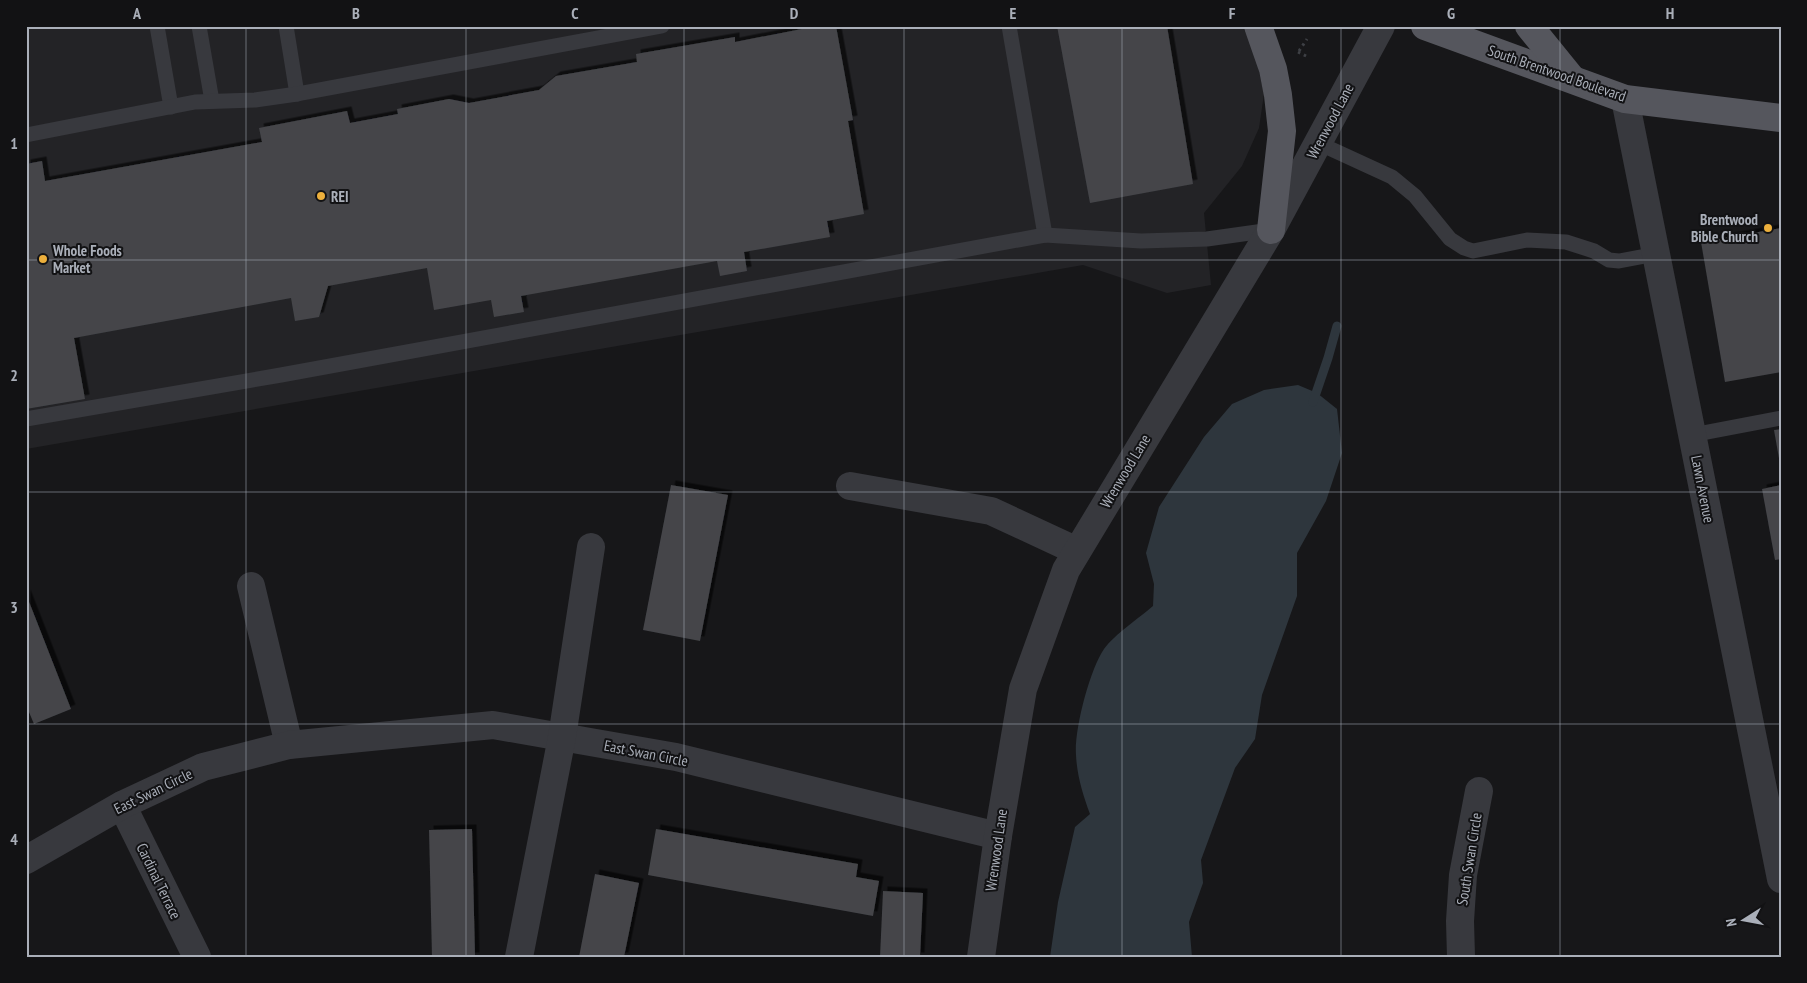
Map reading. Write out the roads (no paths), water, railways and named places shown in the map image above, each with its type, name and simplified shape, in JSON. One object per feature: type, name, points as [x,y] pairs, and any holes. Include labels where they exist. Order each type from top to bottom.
[{"type":"main road","points":[[1258,26],[1273,69],[1282,131],[1271,230]]},
{"type":"main road","name":"South Brentwood Boulevard","points":[[1425,26],[1625,99],[1781,118]]},
{"type":"main road","points":[[1529,26],[1573,80]]},
{"type":"street","name":"Wrenwood Lane","points":[[981,957],[998,836],[1023,689],[1066,570],[1271,230],[1381,26]]},
{"type":"street","name":"Lawn Avenue","points":[[1625,99],[1781,879]]},
{"type":"street","points":[[850,486],[991,511],[1078,551]]},
{"type":"street","points":[[519,957],[562,737],[590,547]]},
{"type":"street","points":[[251,586],[289,745]]},
{"type":"street","name":"East Swan Circle","points":[[26,860],[122,805],[203,767],[289,745],[493,724],[676,757],[998,836]]},
{"type":"street","name":"South Swan Circle","points":[[1461,957],[1460,921],[1463,875],[1479,791]]},
{"type":"street","name":"Cardinal Terrace","points":[[122,805],[197,957]]},
{"type":"lane","points":[[156,26],[171,107]]},
{"type":"lane","points":[[199,26],[212,101]]},
{"type":"lane","points":[[286,26],[297,94]]},
{"type":"lane","points":[[26,136],[195,102],[255,100],[297,94],[662,26]]},
{"type":"lane","points":[[1009,26],[1045,235]]},
{"type":"lane","points":[[1318,143],[1392,177],[1415,196],[1450,239],[1464,248],[1473,251],[1527,240],[1566,242],[1594,251],[1609,260],[1619,261],[1656,254]]},
{"type":"lane","points":[[26,419],[281,375],[1045,235],[1141,241],[1206,239],[1271,230]]},
{"type":"lane","points":[[1692,435],[1781,418]]},
{"type":"waterway","points":[[1313,402],[1337,326]]},
{"type":"place","name":"REI","points":[[321,196]]},
{"type":"place","name":"Brentwood Bible Church","points":[[1768,228]]},
{"type":"place","name":"Whole Foods Market","points":[[43,259]]}]
